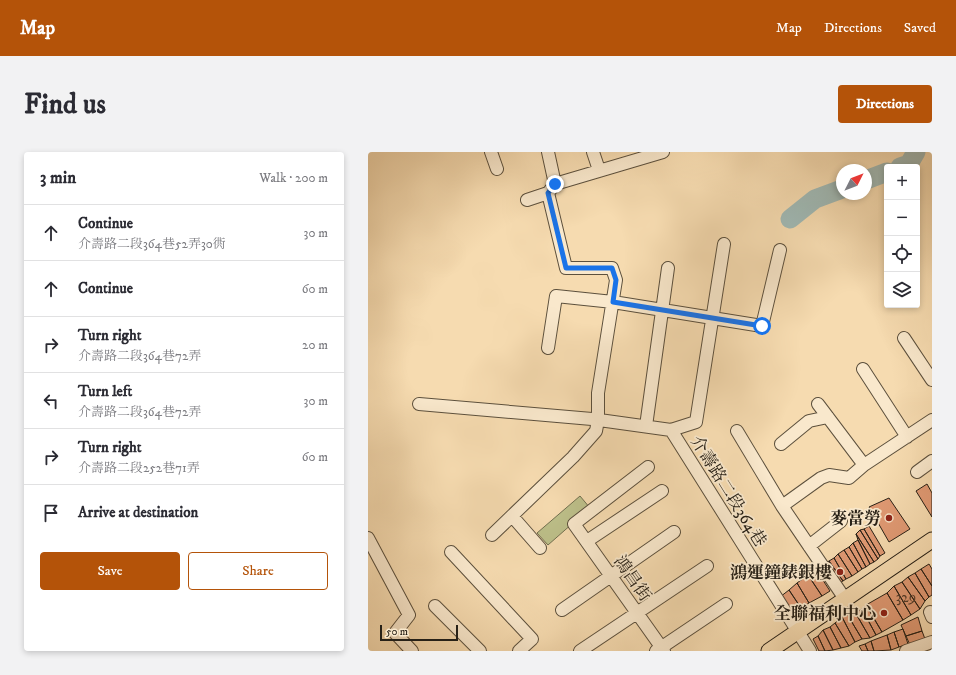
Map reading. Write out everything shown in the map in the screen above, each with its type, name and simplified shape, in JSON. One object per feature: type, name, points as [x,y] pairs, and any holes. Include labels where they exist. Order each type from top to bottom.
[{"type":"main road","points":[[769,651],[932,540]]},
{"type":"street","points":[[491,152],[497,169]]},
{"type":"street","points":[[492,535],[573,457],[596,431],[598,420],[598,393],[616,280],[612,268],[566,268],[552,189],[548,152]]},
{"type":"street","points":[[593,152],[599,170]]},
{"type":"street","points":[[527,200],[599,170],[646,154],[663,152]]},
{"type":"street","points":[[419,404],[598,420],[670,430],[696,422],[724,244]]},
{"type":"street","points":[[548,348],[556,296],[613,302],[762,326],[780,250]]},
{"type":"street","points":[[646,426],[668,268]]},
{"type":"street","points":[[904,338],[932,380]]},
{"type":"street","points":[[863,369],[907,437]]},
{"type":"street","points":[[818,404],[864,465]]},
{"type":"street","points":[[781,444],[809,422],[828,417]]},
{"type":"street","points":[[782,506],[821,478],[829,475],[849,478],[864,465],[932,420]]},
{"type":"street","name":"介壽路二段364巷","points":[[670,430],[810,651]]},
{"type":"street","points":[[737,431],[782,506],[845,599]]},
{"type":"street","points":[[917,472],[932,461]]},
{"type":"street","name":"鴻昌街","points":[[648,467],[574,524],[637,613],[660,650]]},
{"type":"street","points":[[587,541],[662,491]]},
{"type":"street","points":[[512,516],[540,548]]},
{"type":"street","points":[[810,546],[841,521]]},
{"type":"street","points":[[562,610],[674,532]]},
{"type":"street","points":[[368,538],[409,615],[395,633],[412,651]]},
{"type":"street","points":[[451,552],[532,638],[519,651]]},
{"type":"street","points":[[580,651],[707,566]]},
{"type":"street","points":[[660,650],[726,604]]},
{"type":"street","points":[[435,606],[480,651]]},
{"type":"street","points":[[906,651],[932,642]]},
{"type":"green space","points":[[580,496],[590,508],[548,545],[537,533]]},
{"type":"building","points":[[927,484],[932,493],[932,517],[916,491]]},
{"type":"building","name":"麥當勞","points":[[889,498],[910,529],[889,542],[869,507]]},
{"type":"building","points":[[869,526],[885,553],[880,556],[864,529]]},
{"type":"building","points":[[864,529],[880,556],[878,559],[860,530]]},
{"type":"building","points":[[860,530],[878,559],[874,562],[856,534]]},
{"type":"building","points":[[856,534],[874,562],[870,564]]},
{"type":"building","points":[[858,540],[870,564],[866,567],[853,543]]},
{"type":"building","points":[[853,543],[866,567],[862,569],[849,547]]},
{"type":"building","points":[[849,547],[862,569],[858,572],[844,550]]},
{"type":"building","points":[[844,550],[858,572],[852,576],[838,554]]},
{"type":"building","points":[[838,554],[852,576],[846,579],[834,558]]},
{"type":"building","points":[[834,558],[846,579],[843,581],[829,561]]},
{"type":"building","points":[[829,561],[843,581],[837,584],[824,564]]},
{"type":"building","points":[[929,564],[932,569],[932,586],[921,569]]},
{"type":"building","points":[[921,569],[932,586],[932,595],[929,597],[915,573]]},
{"type":"building","points":[[817,571],[830,591],[822,596],[808,575]]},
{"type":"building","points":[[915,573],[929,597],[925,601],[908,577]]},
{"type":"building","points":[[808,575],[822,596],[809,603],[797,583]]},
{"type":"building","points":[[908,577],[925,601],[920,609],[902,582]]},
{"type":"building","points":[[902,582],[920,609],[911,615],[894,586]]},
{"type":"building","points":[[797,583],[809,603],[801,608],[789,590]]},
{"type":"building","points":[[894,586],[911,615],[903,620],[887,593]]},
{"type":"building","points":[[789,590],[801,608],[791,614],[780,597]]},
{"type":"building","name":"全聯福利中心","points":[[887,593],[903,620],[882,632],[866,605]]},
{"type":"building","points":[[866,605],[882,632],[876,635],[862,609]]},
{"type":"building","points":[[862,609],[876,635],[870,638],[855,612]]},
{"type":"building","points":[[855,612],[870,638],[862,639],[847,614]]},
{"type":"building","points":[[847,614],[862,639],[855,642],[842,617]]},
{"type":"building","points":[[842,617],[855,642],[849,646],[835,623]]},
{"type":"building","points":[[918,617],[922,631],[906,636],[901,625]]},
{"type":"building","points":[[835,623],[849,646],[841,648],[830,627]]},
{"type":"building","points":[[830,627],[841,648],[833,650],[823,630]]},
{"type":"building","points":[[903,629],[908,644],[899,647],[894,632]]},
{"type":"building","points":[[823,630],[833,650],[825,651],[818,636]]},
{"type":"building","points":[[922,631],[925,639],[910,645],[906,636]]},
{"type":"building","points":[[894,632],[899,647],[891,650],[887,635]]},
{"type":"building","points":[[887,635],[891,650],[874,651],[871,641]]},
{"type":"building","points":[[818,636],[825,651],[819,651],[813,639]]},
{"type":"building","points":[[871,641],[874,651],[868,651],[865,644]]},
{"type":"building","points":[[865,644],[868,651],[862,651],[859,646]]},
{"type":"waterway","points":[[909,164],[916,152]]},
{"type":"waterway","points":[[872,178],[884,173]]},
{"type":"waterway","points":[[790,219],[815,199],[836,191]]},
{"type":"place","name":"麥當勞","points":[[889,518]]},
{"type":"place","name":"鴻運鐘錶銀樓","points":[[840,572]]},
{"type":"place","name":"全聯福利中心","points":[[884,613]]},
{"type":"route","points":[[555,184],[548,193],[566,268],[612,268],[616,280],[613,302],[762,326]]}]
